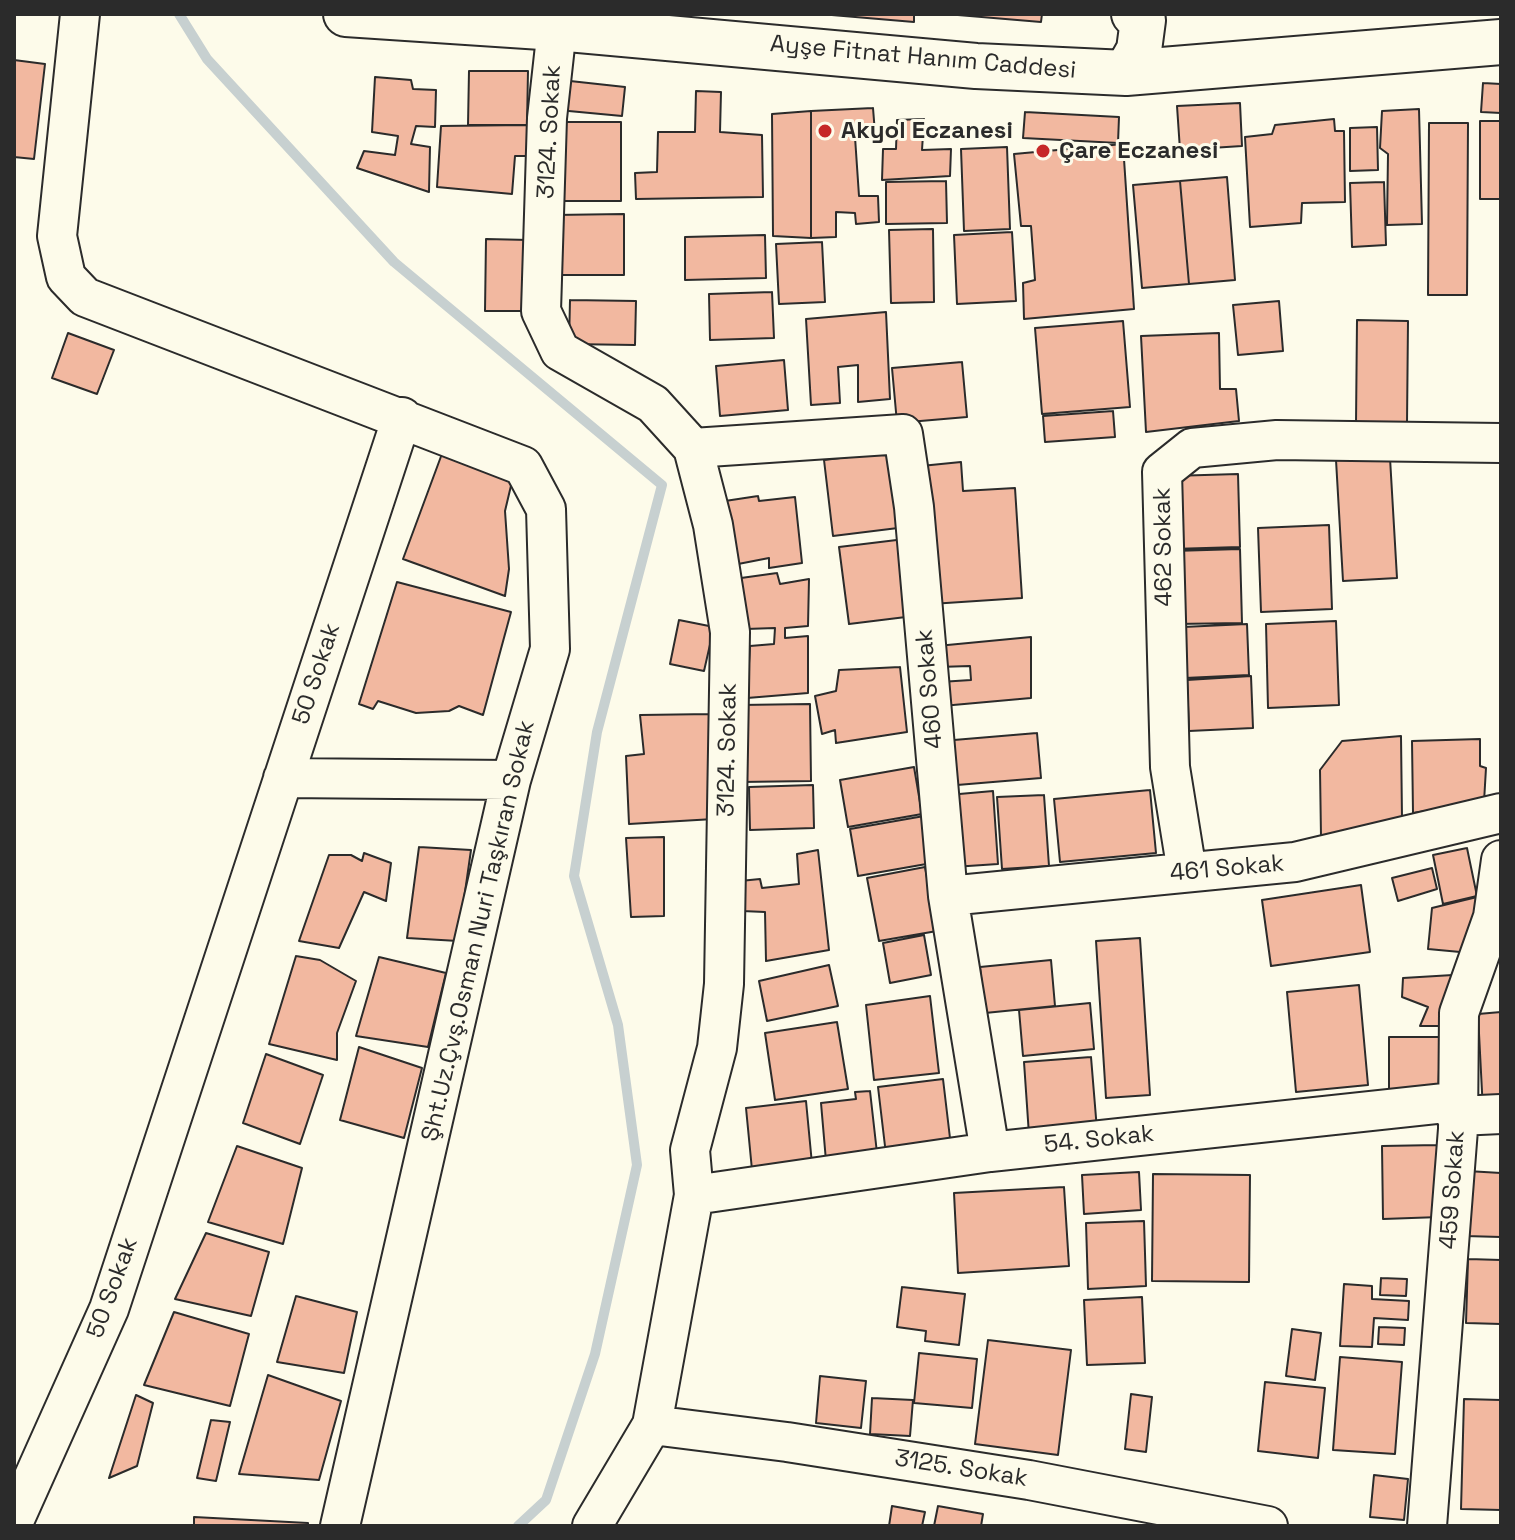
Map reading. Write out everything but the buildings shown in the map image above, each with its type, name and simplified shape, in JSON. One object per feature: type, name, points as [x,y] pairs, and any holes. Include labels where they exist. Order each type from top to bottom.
[{"type":"main road","name":"Ayşe Fitnat Hanım Caddesi","points":[[346,14],[557,28],[976,66],[1126,73],[1501,42]]},
{"type":"main road","points":[[1126,73],[1139,50],[1143,20],[1134,14]]},
{"type":"street","points":[[80,14],[57,236],[66,277],[85,297],[402,417]]},
{"type":"street","name":"3124. Sokak","points":[[557,28],[547,118],[541,311],[560,351],[653,404],[693,448],[713,525],[730,632],[724,984],[717,1048],[690,1150],[694,1195],[652,1425],[592,1526]]},
{"type":"street","name":"50 Sokak","points":[[14,1521],[109,1309],[402,417]]},
{"type":"street","name":"Şht.Uz.Çvş.Osman Nuri Taşkıran Sokak","points":[[340,1526],[511,780],[550,649],[546,509],[523,466],[402,417]]},
{"type":"street","name":"460 Sokak","points":[[693,448],[903,434],[914,507],[948,896],[990,1152]]},
{"type":"street","name":"462 Sokak","points":[[1187,872],[1170,767],[1162,472],[1192,448],[1277,440],[1501,443]]},
{"type":"street","points":[[283,778],[511,780]]},
{"type":"street","name":"461 Sokak","points":[[948,896],[1295,862],[1501,813]]},
{"type":"street","name":"459 Sokak","points":[[1427,1526],[1458,1116],[1459,1013],[1493,917],[1501,860]]},
{"type":"street","name":"54. Sokak","points":[[694,1195],[990,1152],[1445,1103],[1458,1116],[1501,1114]]},
{"type":"street","name":"3125. Sokak","points":[[652,1425],[1029,1480],[1268,1526]]},
{"type":"waterway","points":[[179,14],[207,59],[394,262],[662,485],[597,732],[574,876],[618,1025],[637,1165],[595,1354],[546,1500],[518,1526]]},
{"type":"place","name":"Akyol Eczanesi","points":[[825,131]]},
{"type":"place","name":"Çare Eczanesi","points":[[1043,151]]}]
